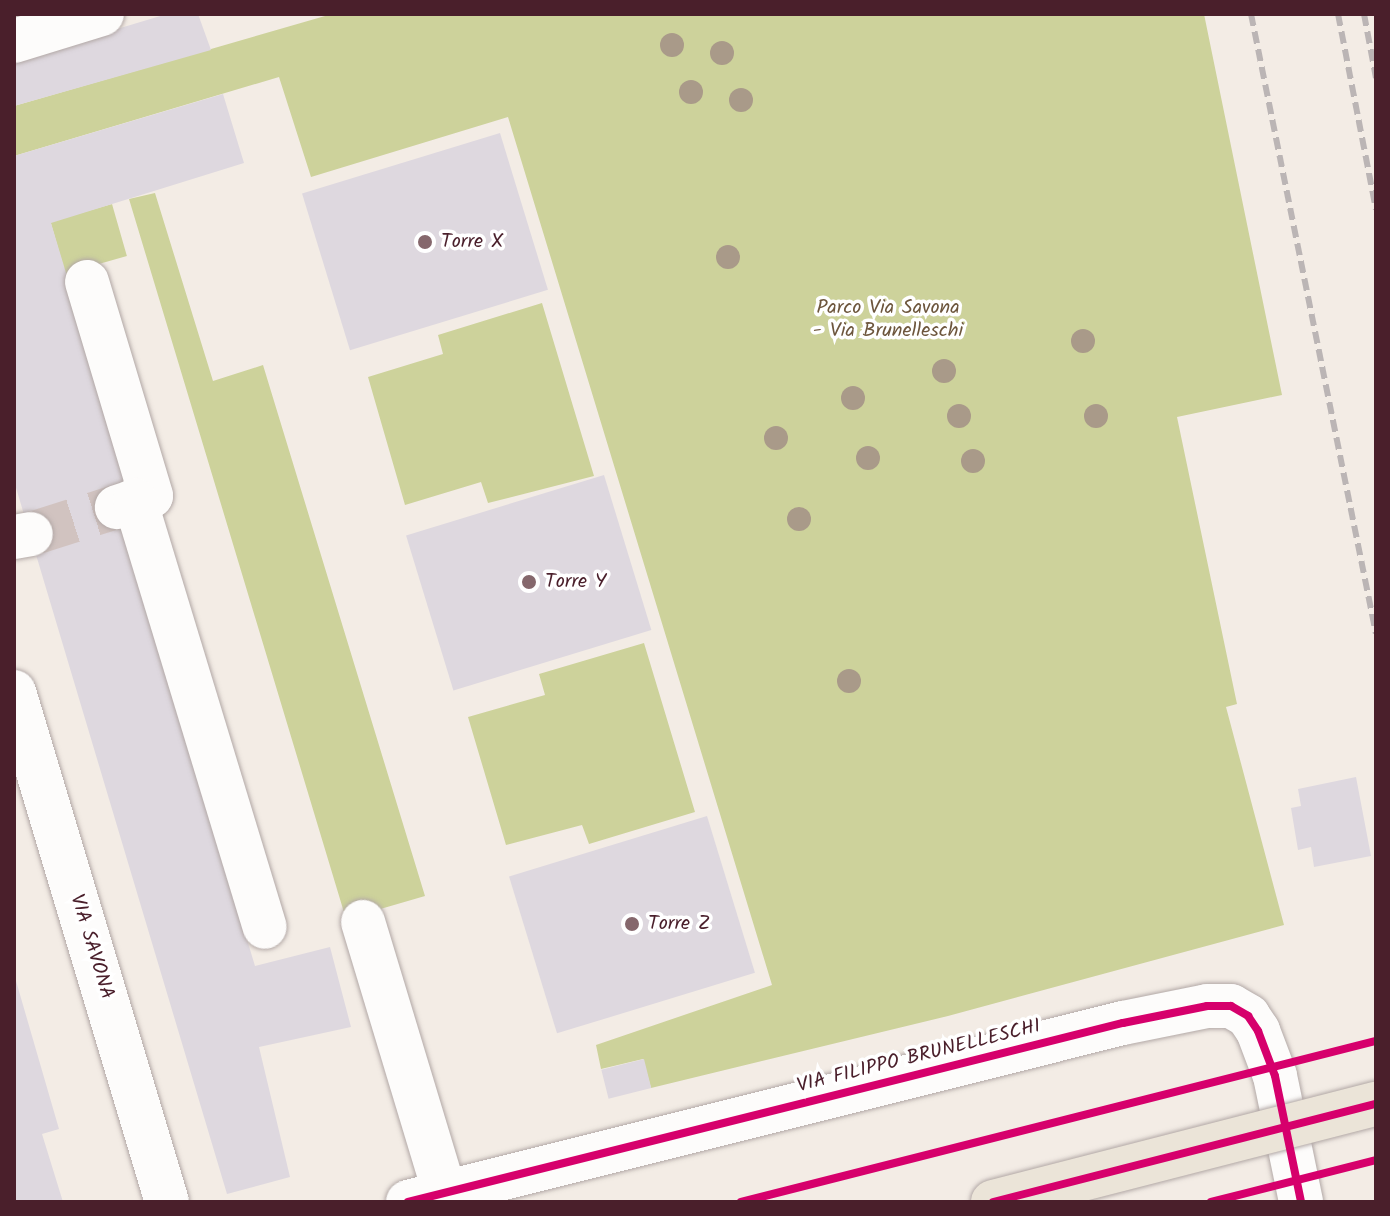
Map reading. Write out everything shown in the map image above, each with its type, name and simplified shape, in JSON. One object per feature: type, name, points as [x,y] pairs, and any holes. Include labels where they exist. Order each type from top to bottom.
[{"type":"main road","points":[[993,1202],[1376,1104]]},
{"type":"street","points":[[14,41],[102,14]]},
{"type":"street","points":[[87,282],[151,496],[126,504],[265,927]]},
{"type":"street","name":"VIA SAVONA","points":[[15,700],[167,1202]]},
{"type":"street","points":[[363,922],[427,1197]]},
{"type":"street","name":"VIA FILIPPO BRUNELLESCHI","points":[[427,1197],[1123,1023],[1207,1006],[1231,1006],[1248,1016],[1258,1031],[1275,1076],[1301,1202]]},
{"type":"green space","name":"Parco Via Savona - Via Brunelleschi","points":[[332,14],[1204,14],[1282,395],[1177,417],[1237,704],[1226,707],[1284,925],[948,1016],[651,1088],[643,1059],[601,1069],[596,1045],[772,985],[508,117],[311,177],[279,77],[14,156],[14,106]]},
{"type":"green space","points":[[155,193],[213,381],[263,365],[425,896],[346,919],[129,199]]},
{"type":"green space","points":[[112,204],[127,256],[65,274],[50,222]]},
{"type":"green space","points":[[542,303],[594,476],[488,503],[481,482],[405,505],[368,377],[443,354],[438,335]]},
{"type":"green space","points":[[644,643],[695,812],[589,844],[582,825],[506,845],[468,717],[545,695],[539,674]]},
{"type":"building","points":[[167,14],[198,14],[211,50],[14,106],[14,60]]},
{"type":"building","points":[[223,94],[244,163],[51,223],[130,485],[116,507],[255,966],[330,947],[351,1027],[259,1047],[290,1177],[227,1194],[14,481],[14,156]]},
{"type":"building","name":"Torre X","points":[[500,133],[548,290],[350,350],[302,194]]},
{"type":"building","name":"Torre Y","points":[[604,475],[651,630],[453,690],[406,536]]},
{"type":"building","points":[[1356,777],[1371,856],[1314,867],[1311,847],[1298,850],[1291,808],[1301,806],[1298,789]]},
{"type":"building","name":"Torre Z","points":[[707,816],[755,973],[557,1033],[509,877]]},
{"type":"building","points":[[14,974],[59,1129],[42,1134],[63,1202],[14,1202]]},
{"type":"building","points":[[644,1059],[651,1088],[609,1099],[601,1070]]},
{"type":"tunnel","points":[[31,534],[116,507]]},
{"type":"railway","points":[[1251,14],[1376,634]]},
{"type":"railway","points":[[1338,14],[1376,209]]},
{"type":"railway","points":[[1364,14],[1376,78]]},
{"type":"cycle path","points":[[408,1202],[1123,1023],[1207,1006],[1231,1006],[1248,1016],[1258,1031],[1275,1076],[1301,1202]]},
{"type":"cycle path","points":[[741,1202],[1376,1041]]},
{"type":"cycle path","points":[[993,1202],[1376,1104]]},
{"type":"cycle path","points":[[1211,1202],[1376,1160]]},
{"type":"place","name":"Torre X","points":[[425,242]]},
{"type":"place","name":"Torre Y","points":[[529,582]]},
{"type":"place","name":"Torre Z","points":[[632,924]]}]
